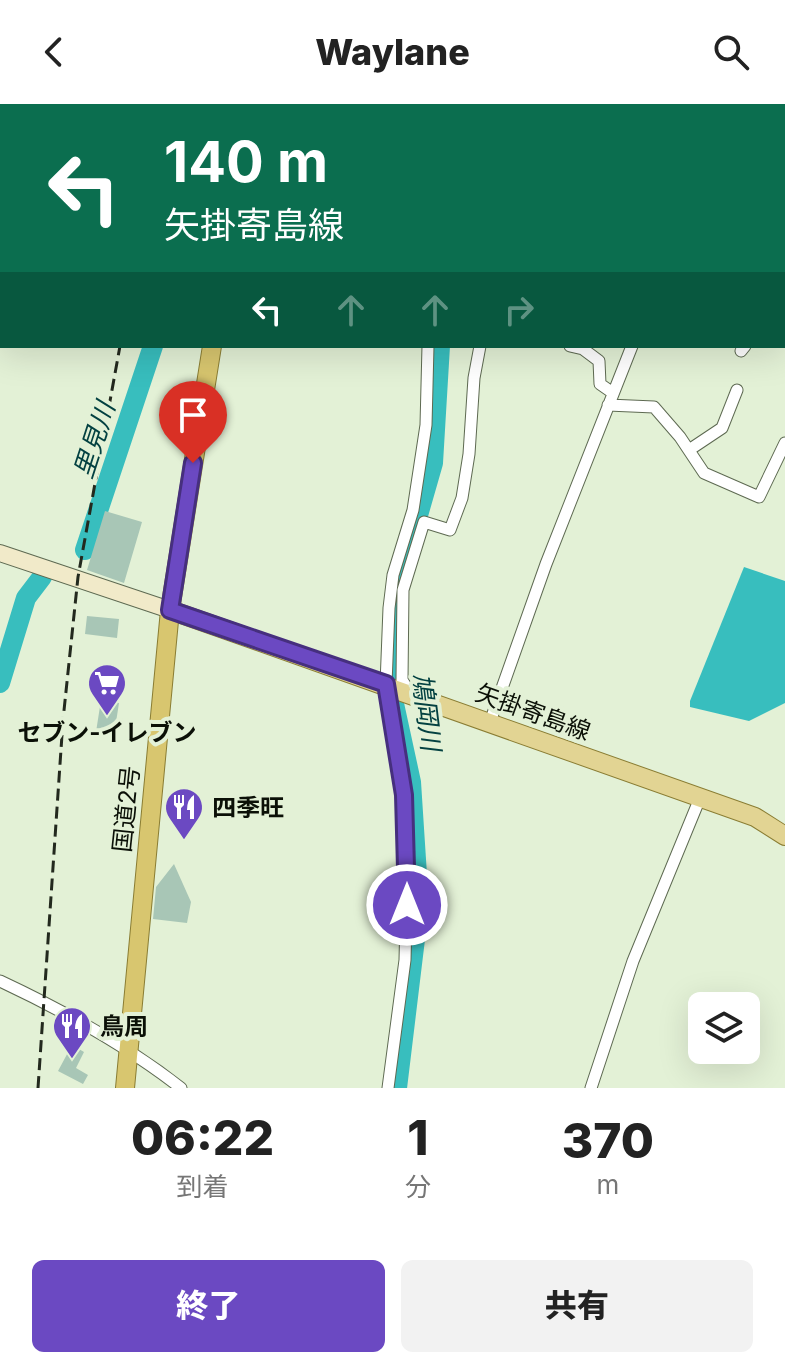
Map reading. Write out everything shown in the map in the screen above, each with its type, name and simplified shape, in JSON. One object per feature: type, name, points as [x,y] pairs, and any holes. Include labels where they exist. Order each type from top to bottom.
[{"type":"highway","name":"国道2号","points":[[125,1088],[170,610],[212,348]]},
{"type":"main road","points":[[0,553],[170,610]]},
{"type":"main road","name":"矢掛寄島線","points":[[170,610],[755,817],[785,836]]},
{"type":"street","points":[[388,1088],[405,960],[407,878],[393,575],[413,510],[426,425],[428,348]]},
{"type":"street","points":[[400,690],[403,590],[424,522],[450,530],[462,498],[480,348]]},
{"type":"street","points":[[579,348],[599,361],[600,384],[611,399],[654,407],[704,473],[759,497],[785,443]]},
{"type":"street","points":[[490,722],[631,348]]},
{"type":"street","points":[[689,450],[722,428],[737,390]]},
{"type":"street","points":[[591,1088],[633,961],[700,798]]},
{"type":"street","points":[[0,981],[101,1038],[129,1048],[181,1088]]},
{"type":"water","points":[[744,567],[785,581],[785,703],[749,721],[690,707]]},
{"type":"building","points":[[105,511],[142,522],[124,583],[87,570]]},
{"type":"building","points":[[87,616],[119,619],[117,638],[85,634]]},
{"type":"building","name":"セブン-イレブン","points":[[101,700],[119,703],[114,735],[96,732]]},
{"type":"building","points":[[174,864],[191,902],[187,923],[153,919],[156,887]]},
{"type":"building","name":"鳥周","points":[[72,1045],[84,1052],[76,1068],[88,1075],[83,1084],[58,1071]]},
{"type":"waterway","name":"里見川","points":[[85,550],[152,348]]},
{"type":"waterway","name":"鳩岡川","points":[[397,1088],[419,906],[411,782],[393,699],[398,585],[433,463],[440,348]]},
{"type":"waterway","name":"里見川","points":[[0,683],[26,598],[42,577]]},
{"type":"railway","points":[[38,1088],[63,720],[78,577],[120,348]]},
{"type":"place","name":"セブン-イレブン","points":[[107,717]]},
{"type":"place","name":"四季旺","points":[[184,841]]},
{"type":"place","name":"鳥周","points":[[72,1060]]},
{"type":"route","points":[[193,463],[170,610],[386,684],[404,795],[407,905]]}]
